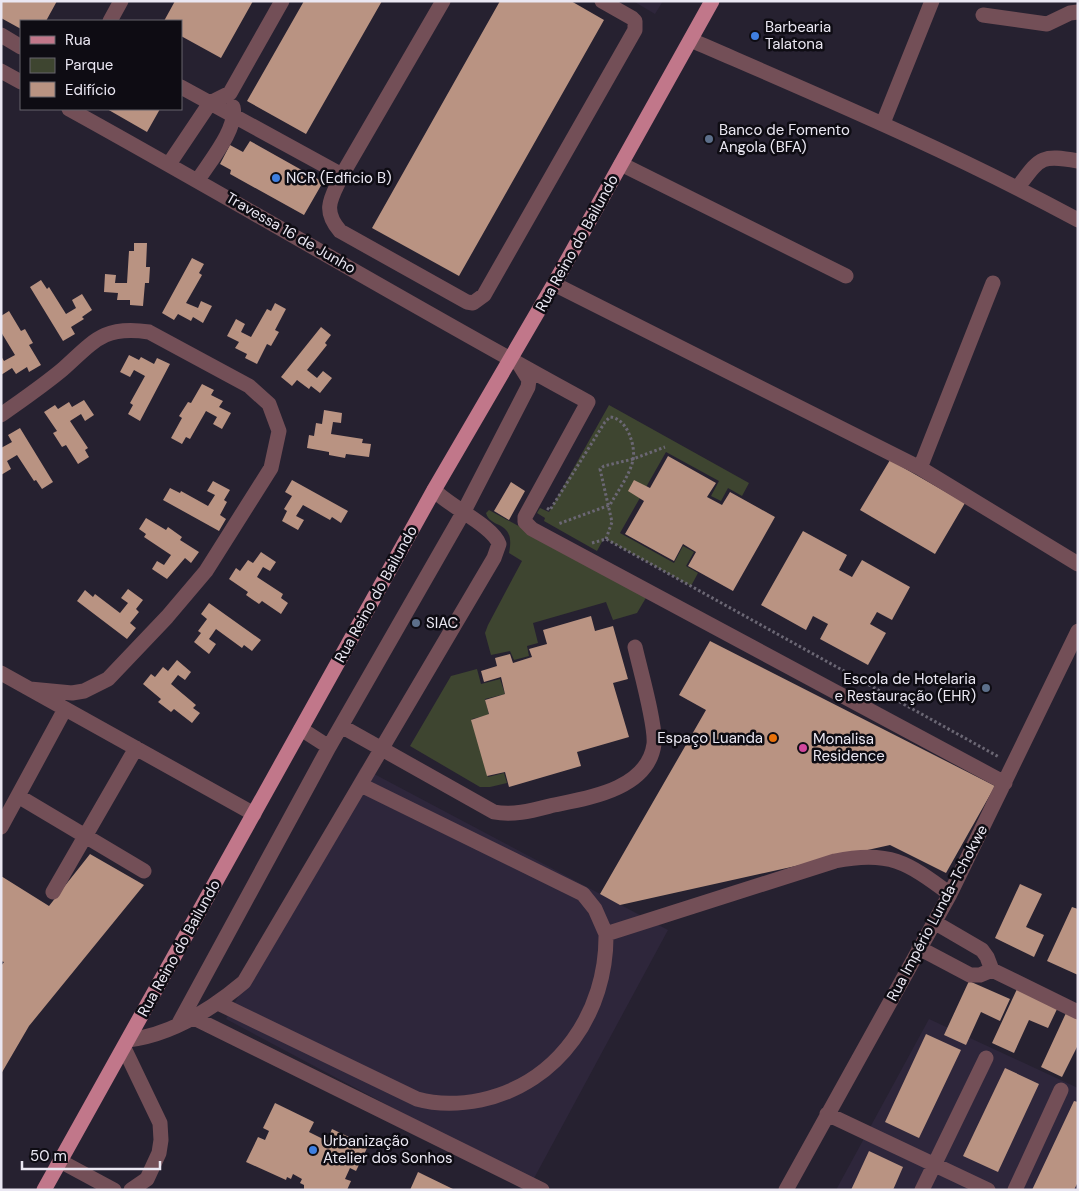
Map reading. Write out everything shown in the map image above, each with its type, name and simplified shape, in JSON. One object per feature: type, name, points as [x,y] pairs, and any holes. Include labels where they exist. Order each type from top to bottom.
[{"type":"main road","name":"Rua Reino do Bailundo","points":[[44,1190],[434,490],[515,362],[519,345],[712,1]]},
{"type":"street","points":[[111,20],[121,1]]},
{"type":"street","points":[[169,164],[210,102],[230,94],[282,1]]},
{"type":"street","points":[[443,1],[342,175],[328,204],[334,224],[340,231],[467,302],[478,301],[484,295],[635,30],[635,21],[632,18],[602,1]]},
{"type":"street","points":[[883,124],[932,1]]},
{"type":"street","points":[[982,15],[1047,24],[1062,16],[1078,12]]},
{"type":"street","points":[[1,36],[20,46]]},
{"type":"street","points":[[691,40],[883,124],[1018,187],[1078,220]]},
{"type":"street","points":[[1,71],[20,81]]},
{"type":"street","points":[[182,88],[342,175]]},
{"type":"street","points":[[198,180],[235,116],[230,94]]},
{"type":"street","name":"Travessa 16 de Junho","points":[[72,110],[588,402],[525,518],[525,522],[532,529],[1005,783]]},
{"type":"street","points":[[1018,187],[1034,165],[1043,159],[1056,157],[1078,161]]},
{"type":"street","points":[[621,164],[846,276]]},
{"type":"street","points":[[920,468],[993,283]]},
{"type":"street","points":[[554,284],[920,468],[1078,564]]},
{"type":"street","points":[[1,415],[63,368],[79,352],[98,338],[119,330],[133,329],[149,332],[250,386],[269,404],[279,431],[272,468],[206,571],[167,617],[108,679],[84,691],[72,693],[30,689]]},
{"type":"street","points":[[178,1025],[340,726],[463,513],[528,387],[529,380],[515,362]]},
{"type":"street","points":[[130,1190],[147,1179],[159,1153],[161,1140],[160,1123],[126,1044],[178,1025],[218,1003],[244,982],[497,552],[498,544],[492,532],[463,513],[434,490]]},
{"type":"street","name":"Rua Império Lunda-Tchokwe","points":[[786,1190],[950,894],[1078,631]]},
{"type":"street","points":[[340,726],[382,748],[471,801],[501,814],[508,815],[590,798],[613,790],[628,782],[642,770],[651,757],[654,743],[635,647]]},
{"type":"street","points":[[1,673],[254,814]]},
{"type":"street","points":[[1,827],[65,709]]},
{"type":"street","points":[[301,729],[329,747]]},
{"type":"street","points":[[53,892],[136,748]]},
{"type":"street","points":[[218,1003],[418,1099],[430,1103],[469,1102],[520,1088],[543,1073],[562,1055],[579,1032],[595,1000],[606,954],[606,934],[595,909],[583,894],[361,785]]},
{"type":"street","points":[[18,796],[144,871]]},
{"type":"street","points":[[606,934],[826,864],[855,857],[876,856],[910,866],[950,894]]},
{"type":"street","points":[[934,922],[982,950],[992,970],[1078,1012]]},
{"type":"street","points":[[919,948],[970,975],[980,975],[992,970]]},
{"type":"street","points":[[192,1017],[542,1190]]},
{"type":"street","points":[[922,1190],[986,1058]]},
{"type":"street","points":[[1015,1190],[1061,1090]]},
{"type":"street","points":[[827,1114],[988,1190]]},
{"type":"street","points":[[60,1161],[114,1190]]},
{"type":"path","points":[[541,504],[550,510],[610,417],[622,421],[629,431],[633,459],[610,505],[558,524]]},
{"type":"path","points":[[606,539],[612,522],[610,505],[600,469],[665,447]]},
{"type":"path","points":[[550,521],[566,529]]},
{"type":"path","points":[[589,543],[606,539],[1014,765]]},
{"type":"shaded area","points":[[633,1],[663,1],[655,14]]},
{"type":"shaded area","points":[[361,767],[668,930],[532,1182],[226,1019]]},
{"type":"shaded area","points":[[929,1019],[1078,1088],[1078,1190],[836,1190]]},
{"type":"green space","points":[[609,405],[749,483],[742,496],[728,488],[721,501],[711,496],[719,481],[666,452],[620,533],[674,563],[683,546],[694,552],[686,566],[698,573],[691,586],[604,538],[597,551],[544,521],[545,518],[537,513],[540,508],[549,512]]},
{"type":"green space","points":[[489,510],[647,596],[637,613],[613,620],[606,602],[533,623],[538,643],[527,646],[529,656],[514,660],[510,651],[491,655],[485,633],[522,561],[509,553],[509,535],[506,530],[489,518],[486,513]]},
{"type":"green space","points":[[477,669],[481,684],[500,679],[505,694],[485,699],[489,715],[472,719],[488,777],[504,773],[507,783],[490,787],[480,787],[410,746],[451,676]]},
{"type":"building","points":[[1,1],[57,1],[47,20],[20,20],[20,28],[1,18]]},
{"type":"building","points":[[175,1],[253,1],[221,58],[182,37],[182,20],[165,20]]},
{"type":"building","points":[[304,1],[382,1],[306,134],[247,101]]},
{"type":"building","points":[[500,1],[571,1],[604,20],[459,276],[372,228]]},
{"type":"building","points":[[109,110],[159,110],[147,132]]},
{"type":"building","name":"NCR (Edficio B)","points":[[250,141],[323,182],[304,215],[230,174],[231,170],[220,164],[230,145],[243,152]]},
{"type":"building","points":[[134,243],[147,243],[146,267],[150,267],[149,283],[145,283],[143,306],[130,305],[130,300],[117,300],[118,293],[104,292],[105,274],[116,275],[115,283],[127,283],[129,251],[134,251]]},
{"type":"building","points":[[192,258],[204,264],[199,273],[202,275],[186,303],[198,308],[201,301],[212,306],[203,323],[193,317],[191,321],[178,314],[174,320],[162,313]]},
{"type":"building","points":[[41,280],[47,289],[49,287],[66,314],[76,308],[72,300],[82,294],[92,310],[82,317],[84,319],[71,327],[75,334],[63,341],[30,287]]},
{"type":"building","points":[[275,303],[286,309],[275,330],[279,332],[271,346],[267,344],[257,364],[245,358],[247,354],[235,348],[239,342],[227,336],[236,319],[245,324],[241,332],[251,337],[267,309],[271,311]]},
{"type":"building","points":[[9,311],[21,331],[25,329],[33,343],[29,345],[41,365],[29,372],[27,367],[16,374],[12,368],[1,375],[1,356],[4,361],[15,355],[1,332],[1,316]]},
{"type":"building","points":[[321,327],[331,335],[325,343],[327,345],[307,370],[317,378],[323,371],[332,378],[320,393],[311,386],[309,389],[297,380],[292,386],[281,377]]},
{"type":"building","points":[[129,355],[139,360],[141,357],[154,364],[157,358],[170,364],[140,421],[128,414],[133,405],[130,403],[145,376],[134,370],[130,377],[120,372]]},
{"type":"building","points":[[202,384],[214,390],[211,395],[223,401],[219,407],[231,413],[222,429],[213,424],[217,417],[206,411],[190,439],[186,437],[182,444],[171,438],[182,418],[179,416],[188,402],[191,403]]},
{"type":"building","points":[[84,400],[94,415],[85,421],[81,414],[70,421],[88,448],[85,450],[89,457],[78,464],[66,445],[62,447],[53,433],[57,431],[44,412],[55,405],[58,409],[69,402],[72,407]]},
{"type":"building","points":[[324,410],[342,413],[341,423],[333,422],[331,434],[363,439],[362,443],[371,444],[369,457],[346,454],[345,458],[329,455],[329,452],[307,448],[309,435],[314,436],[316,423],[322,424]]},
{"type":"building","points":[[20,428],[53,482],[42,489],[36,480],[34,481],[17,455],[7,461],[11,469],[1,475],[1,448],[12,442],[8,435]]},
{"type":"building","points":[[668,456],[716,483],[707,497],[722,505],[730,492],[775,517],[733,591],[688,566],[696,552],[683,544],[674,561],[625,534],[644,501],[628,491],[634,480],[650,488]]},
{"type":"building","points":[[890,460],[965,503],[935,554],[860,510]]},
{"type":"building","points":[[292,480],[348,511],[341,523],[332,517],[330,520],[303,505],[296,516],[304,520],[298,530],[282,521],[287,511],[284,509],[292,496],[285,492]]},
{"type":"building","points":[[213,481],[230,490],[224,500],[227,502],[220,515],[226,519],[219,531],[163,500],[170,488],[180,493],[181,491],[208,506],[215,495],[207,491]]},
{"type":"building","points":[[511,482],[525,491],[509,520],[494,511]]},
{"type":"building","points":[[146,518],[166,530],[168,527],[182,537],[180,540],[199,552],[191,563],[185,558],[167,579],[152,569],[157,561],[164,565],[171,555],[144,537],[146,534],[139,529]]},
{"type":"building","points":[[803,531],[847,555],[839,570],[852,577],[862,560],[910,587],[892,620],[877,612],[870,624],[886,633],[868,665],[820,639],[828,624],[813,616],[806,630],[761,605]]},
{"type":"building","points":[[261,552],[276,562],[270,571],[263,567],[257,577],[283,594],[281,598],[288,603],[281,614],[262,601],[259,604],[246,595],[248,592],[229,579],[236,568],[240,571],[248,560],[253,563]]},
{"type":"building","points":[[128,589],[143,600],[136,609],[139,612],[130,623],[136,628],[127,639],[77,601],[85,590],[93,597],[95,594],[120,613],[128,603],[121,598]]},
{"type":"building","points":[[209,603],[261,640],[252,651],[244,645],[242,648],[216,629],[209,639],[216,644],[209,654],[194,642],[201,633],[198,631],[207,619],[201,614]]},
{"type":"building","points":[[591,616],[595,631],[613,626],[628,679],[613,683],[629,737],[577,752],[581,766],[509,787],[505,772],[487,776],[471,720],[489,714],[485,700],[505,694],[501,677],[484,682],[481,671],[497,666],[495,658],[510,654],[513,663],[532,657],[529,649],[547,644],[543,630]]},
{"type":"building","name":"Monalisa Residence","points":[[710,641],[995,786],[946,873],[890,845],[620,905],[600,894],[706,710],[679,695]]},
{"type":"building","points":[[177,660],[191,672],[185,680],[178,675],[171,684],[196,705],[193,708],[200,713],[192,723],[174,709],[171,712],[158,702],[161,699],[143,684],[151,674],[155,677],[163,667],[168,671]]},
{"type":"building","points":[[90,854],[144,885],[29,1026],[1,1074],[1,966],[4,962],[1,961],[1,876],[49,906]]},
{"type":"building","points":[[1020,884],[1042,894],[1026,927],[1044,935],[1034,957],[995,938]]},
{"type":"building","points":[[1072,907],[1078,909],[1078,975],[1047,961]]},
{"type":"building","points":[[969,981],[1010,999],[1000,1021],[981,1012],[966,1045],[944,1035]]},
{"type":"building","points":[[1017,989],[1058,1007],[1048,1028],[1029,1020],[1014,1053],[992,1043]]},
{"type":"building","points":[[1066,1013],[1078,1018],[1078,1045],[1062,1077],[1041,1067]]},
{"type":"building","points":[[926,1034],[961,1050],[919,1138],[885,1122]]},
{"type":"building","points":[[1005,1068],[1039,1084],[998,1172],[963,1156]]},
{"type":"building","points":[[1074,1101],[1078,1102],[1078,1182],[1074,1190],[1032,1190]]},
{"type":"building","points":[[275,1103],[314,1122],[309,1132],[327,1141],[332,1129],[368,1146],[356,1171],[350,1168],[345,1179],[351,1181],[347,1190],[304,1190],[304,1185],[300,1183],[302,1179],[293,1174],[291,1179],[287,1177],[286,1180],[246,1162],[258,1137],[265,1140],[269,1131],[263,1128]]},
{"type":"building","points":[[869,1151],[903,1167],[893,1190],[851,1190]]},
{"type":"building","points":[[418,1172],[455,1190],[410,1190]]},
{"type":"place","name":"Barbearia Talatona","points":[[755,36]]},
{"type":"place","name":"Banco de Fomento Angola (BFA)","points":[[709,139]]},
{"type":"place","name":"NCR (Edficio B)","points":[[276,178]]},
{"type":"place","name":"SIAC","points":[[416,623]]},
{"type":"place","name":"Escola de Hotelaria e Restauração (EHR)","points":[[986,688]]},
{"type":"place","name":"Espaço Luanda","points":[[773,738]]},
{"type":"place","name":"Monalisa Residence","points":[[803,748]]},
{"type":"place","name":"Urbanização Atelier dos Sonhos","points":[[313,1150]]}]
